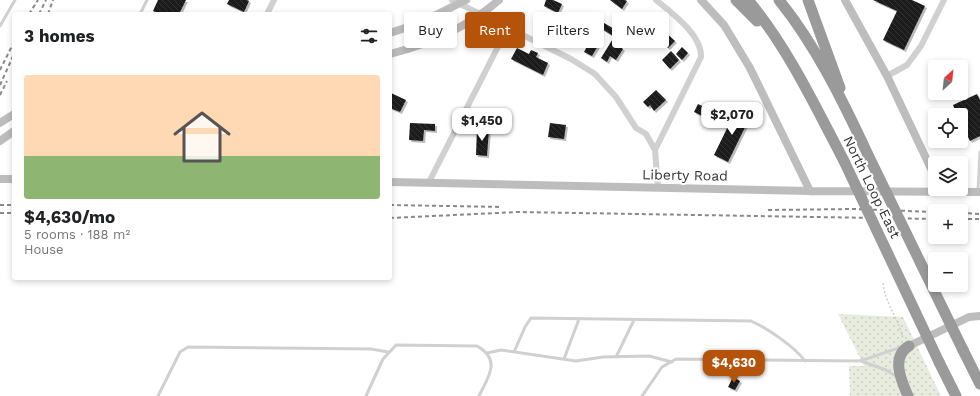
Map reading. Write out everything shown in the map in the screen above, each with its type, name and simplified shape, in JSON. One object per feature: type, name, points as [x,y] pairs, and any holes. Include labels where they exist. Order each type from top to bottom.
[{"type":"highway","points":[[736,0],[786,54]]},
{"type":"highway","name":"North Loop East","points":[[748,0],[763,18],[786,54],[844,161],[956,396]]},
{"type":"highway","name":"North Loop East","points":[[778,0],[807,39],[848,111],[980,384]]},
{"type":"highway","points":[[808,0],[848,111]]},
{"type":"highway","points":[[906,347],[900,360],[898,373],[908,396]]},
{"type":"main road","points":[[483,12],[499,0]]},
{"type":"main road","points":[[701,0],[724,25],[750,68],[810,191]]},
{"type":"main road","points":[[845,0],[887,76],[928,162]]},
{"type":"main road","points":[[392,32],[420,23],[463,2]]},
{"type":"main road","points":[[392,54],[416,48],[465,23]]},
{"type":"main road","points":[[0,123],[12,115]]},
{"type":"main road","points":[[0,141],[12,133]]},
{"type":"main road","points":[[0,179],[12,179]]},
{"type":"main road","name":"Liberty Road","points":[[392,182],[810,191],[928,191]]},
{"type":"main road","name":"Liberty Road","points":[[968,192],[979,192]]},
{"type":"main road","points":[[906,347],[969,317],[980,316]]},
{"type":"street","points":[[268,12],[274,0]]},
{"type":"street","points":[[452,0],[463,2],[480,12]]},
{"type":"street","points":[[656,0],[675,16],[699,43],[701,49],[701,57],[656,150]]},
{"type":"street","points":[[887,76],[908,65],[921,46],[944,0]]},
{"type":"street","points":[[525,36],[571,59],[595,74],[616,97],[636,128],[646,134],[656,150],[658,187]]},
{"type":"street","points":[[429,182],[497,48]]},
{"type":"lane","points":[[0,26],[15,0]]},
{"type":"lane","points":[[141,12],[147,0]]},
{"type":"lane","points":[[979,192],[980,152]]},
{"type":"lane","points":[[514,352],[531,318],[751,321],[761,325],[799,353],[805,361]]},
{"type":"lane","points":[[564,359],[579,319]]},
{"type":"lane","points":[[616,357],[634,320]]},
{"type":"lane","points":[[366,396],[388,352],[396,345],[411,345],[477,346],[487,353],[491,360],[492,371],[479,396]]},
{"type":"lane","points":[[158,396],[180,352],[188,347],[371,349],[388,352]]},
{"type":"lane","points":[[642,396],[662,367],[676,360],[728,359],[779,362],[861,361],[880,356],[898,348],[906,347]]},
{"type":"lane","points":[[487,353],[501,350],[576,361],[616,357],[649,356],[672,362]]},
{"type":"lane","points":[[861,361],[886,370],[901,380]]},
{"type":"path","points":[[883,283],[887,301],[900,324],[906,347]]},
{"type":"shaded area","points":[[838,314],[903,317],[941,396],[850,396],[849,366],[864,366]]},
{"type":"building","points":[[158,0],[186,0],[180,12],[153,11]]},
{"type":"building","points":[[229,0],[249,1],[244,12],[227,4]]},
{"type":"building","points":[[546,0],[553,0],[562,4],[558,12],[544,6]]},
{"type":"building","points":[[610,0],[625,0],[627,1],[622,9]]},
{"type":"building","points":[[873,0],[912,0],[925,6],[904,50],[883,40],[897,11]]},
{"type":"building","points":[[604,23],[612,28],[612,35],[604,30]]},
{"type":"building","points":[[669,36],[675,41],[669,47]]},
{"type":"building","points":[[612,40],[612,48],[623,49],[616,60],[610,56],[607,62],[601,58]]},
{"type":"building","points":[[682,47],[688,53],[682,60],[676,54]]},
{"type":"building","points":[[517,48],[529,54],[531,50],[538,53],[536,57],[548,63],[543,75],[511,59]]},
{"type":"building","points":[[586,48],[597,48],[592,56],[584,52]]},
{"type":"building","points":[[671,51],[679,60],[670,69],[662,60]]},
{"type":"building","points":[[656,90],[666,100],[654,111],[650,105],[648,107],[643,102]]},
{"type":"building","points":[[392,93],[406,100],[400,112],[392,109]]},
{"type":"building","points":[[977,94],[980,100],[980,136],[970,141],[968,137],[968,108],[954,108],[953,105],[964,100],[968,100],[968,98]]},
{"type":"building","points":[[698,104],[728,118],[724,126],[694,112]]},
{"type":"building","points":[[736,110],[750,117],[728,162],[714,155]]},
{"type":"building","points":[[410,123],[435,124],[435,131],[424,130],[423,141],[409,140]]},
{"type":"building","points":[[550,123],[566,125],[564,139],[548,137]]},
{"type":"building","points":[[477,129],[489,129],[487,156],[476,155]]},
{"type":"building","points":[[733,377],[740,381],[735,390],[728,387]]},
{"type":"railway","points":[[30,12],[38,0]]},
{"type":"railway","points":[[40,12],[46,0]]},
{"type":"railway","points":[[49,12],[53,0]]},
{"type":"railway","points":[[0,70],[12,46]]},
{"type":"railway","points":[[0,85],[12,58]]},
{"type":"railway","points":[[0,95],[7,81]]},
{"type":"railway","points":[[0,205],[12,205]]},
{"type":"railway","points":[[392,205],[502,207]]},
{"type":"railway","points":[[768,210],[855,209],[928,212]]},
{"type":"railway","points":[[392,218],[518,212],[928,219]]},
{"type":"railway","points":[[0,213],[12,213]]},
{"type":"railway","points":[[968,213],[980,214]]},
{"type":"railway","points":[[968,219],[980,219]]}]
